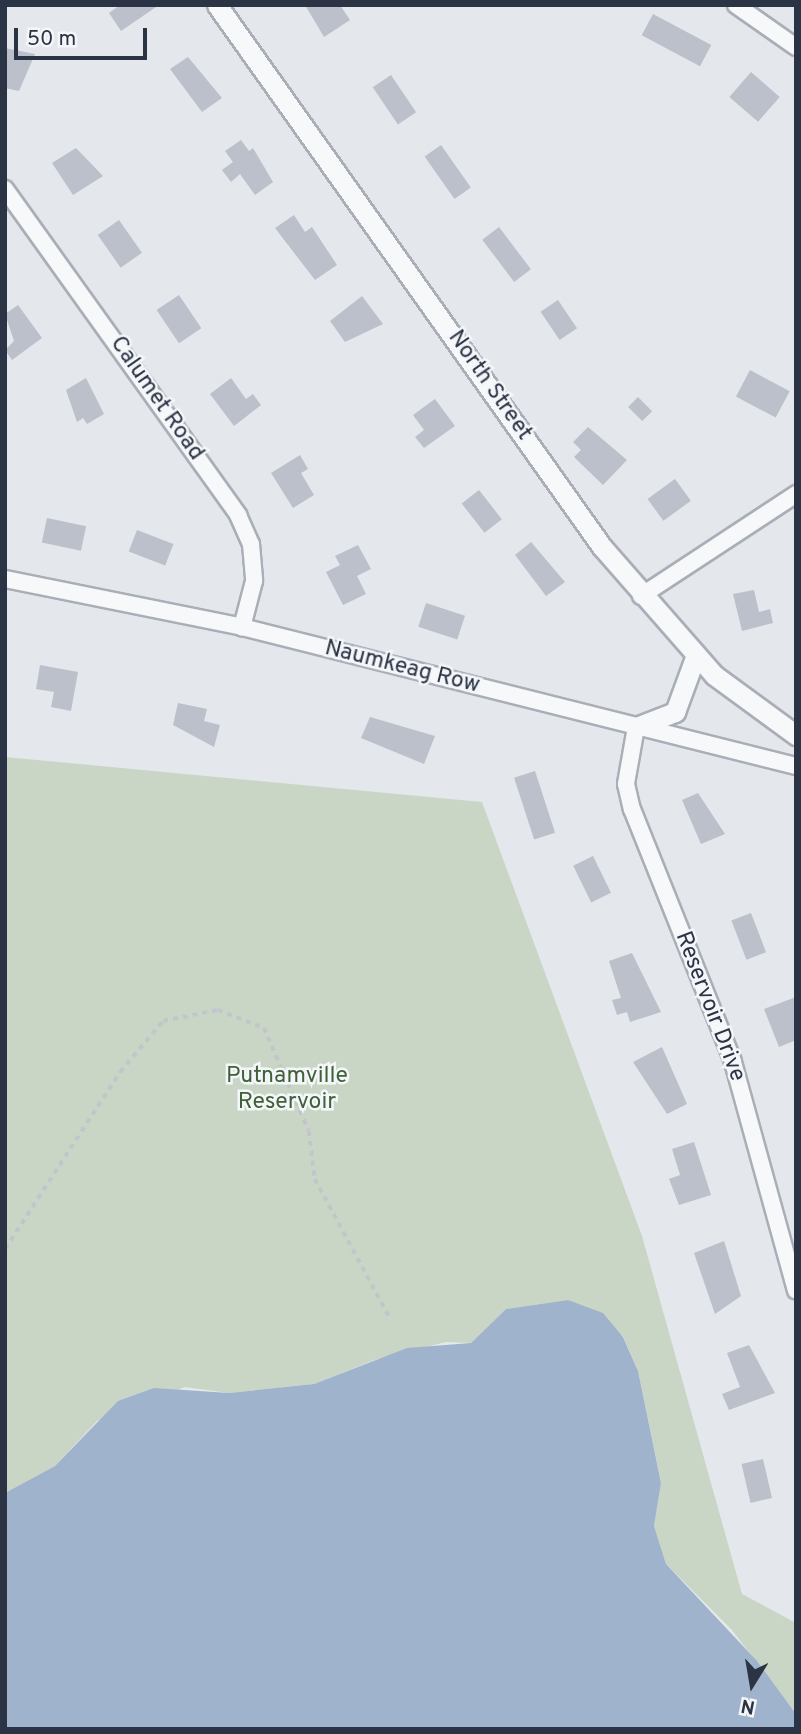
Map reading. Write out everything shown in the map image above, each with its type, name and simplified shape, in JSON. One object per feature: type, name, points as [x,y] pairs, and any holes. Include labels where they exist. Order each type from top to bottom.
[{"type":"street","name":"North Street","points":[[217,5],[641,596],[696,656],[796,735]]},
{"type":"street","points":[[736,5],[796,47]]},
{"type":"street","name":"Calumet Road","points":[[5,189],[238,515],[251,544],[254,581],[242,627]]},
{"type":"street","points":[[641,596],[796,494]]},
{"type":"street","name":"Naumkeag Row","points":[[5,579],[242,627],[796,766]]},
{"type":"street","points":[[636,727],[675,712],[696,656]]},
{"type":"street","name":"Reservoir Drive","points":[[636,727],[626,784],[632,809],[733,1062],[796,1290]]},
{"type":"path","points":[[5,1249],[120,1072],[163,1021],[218,1010],[264,1028],[309,1131],[316,1180],[390,1318]]},
{"type":"green space","name":"Putnamville Reservoir","points":[[5,757],[482,802],[642,1236],[742,1594],[796,1623],[796,1714],[732,1630],[666,1564],[654,1526],[661,1482],[638,1371],[623,1336],[568,1300],[506,1309],[471,1343],[446,1342],[374,1360],[314,1384],[229,1393],[185,1387],[97,1421],[55,1466],[5,1493]]},
{"type":"water","points":[[568,1300],[603,1313],[623,1337],[638,1371],[661,1483],[654,1526],[666,1564],[757,1661],[796,1714],[796,1729],[5,1729],[5,1493],[55,1466],[118,1401],[154,1388],[229,1393],[314,1384],[407,1348],[471,1343],[506,1309]]},
{"type":"building","points":[[120,5],[159,5],[121,31],[109,13]]},
{"type":"building","points":[[305,5],[340,5],[350,20],[324,37]]},
{"type":"building","points":[[653,14],[711,45],[700,66],[642,35]]},
{"type":"building","points":[[5,48],[35,54],[19,91],[5,88]]},
{"type":"building","points":[[188,57],[222,98],[202,112],[170,69]]},
{"type":"building","points":[[751,72],[780,97],[758,122],[729,97]]},
{"type":"building","points":[[391,75],[416,112],[398,125],[373,87]]},
{"type":"building","points":[[241,140],[249,151],[253,148],[273,182],[255,195],[240,174],[231,182],[222,170],[233,162],[225,151]]},
{"type":"building","points":[[441,145],[471,188],[454,199],[425,156]]},
{"type":"building","points":[[76,148],[103,176],[73,195],[52,163]]},
{"type":"building","points":[[294,215],[305,232],[312,227],[337,265],[315,280],[275,228]]},
{"type":"building","points":[[119,220],[142,253],[121,268],[98,235]]},
{"type":"building","points":[[499,227],[531,269],[514,282],[482,240]]},
{"type":"building","points":[[179,295],[201,328],[179,343],[157,310]]},
{"type":"building","points":[[362,296],[383,324],[345,342],[330,321]]},
{"type":"building","points":[[558,300],[577,328],[560,340],[541,312]]},
{"type":"building","points":[[18,305],[42,338],[12,360],[5,350],[14,341],[5,314]]},
{"type":"building","points":[[750,370],[790,391],[776,418],[736,396]]},
{"type":"building","points":[[86,378],[104,414],[87,424],[83,418],[77,422],[66,390]]},
{"type":"building","points":[[231,378],[246,399],[253,394],[261,405],[234,426],[210,394]]},
{"type":"building","points":[[638,397],[652,411],[642,421],[628,407]]},
{"type":"building","points":[[435,399],[455,426],[424,448],[415,437],[424,430],[413,415]]},
{"type":"building","points":[[588,427],[627,460],[603,485],[574,457],[581,450],[573,442]]},
{"type":"building","points":[[300,455],[308,469],[301,473],[314,495],[293,508],[271,473]]},
{"type":"building","points":[[675,479],[691,501],[663,521],[647,499]]},
{"type":"building","points":[[479,490],[502,519],[484,533],[462,504]]},
{"type":"building","points":[[47,518],[86,526],[81,551],[42,542]]},
{"type":"building","points":[[137,530],[173,544],[165,565],[129,551]]},
{"type":"building","points":[[531,542],[565,582],[546,596],[515,555]]},
{"type":"building","points":[[358,545],[371,569],[357,576],[366,594],[343,605],[326,572],[340,565],[335,556]]},
{"type":"building","points":[[754,590],[759,612],[770,609],[773,623],[742,631],[733,594]]},
{"type":"building","points":[[426,603],[465,616],[457,639],[418,627]]},
{"type":"building","points":[[40,665],[78,672],[71,711],[51,707],[54,692],[36,689]]},
{"type":"building","points":[[178,703],[207,709],[204,721],[220,725],[214,747],[173,725]]},
{"type":"building","points":[[370,717],[435,736],[424,764],[361,738]]},
{"type":"building","points":[[535,771],[555,833],[534,840],[514,778]]},
{"type":"building","points":[[698,793],[725,834],[701,844],[682,800]]},
{"type":"building","points":[[593,856],[611,893],[591,902],[573,866]]},
{"type":"building","points":[[751,913],[766,952],[746,960],[731,921]]},
{"type":"building","points":[[632,953],[661,1012],[630,1022],[627,1012],[617,1015],[612,1000],[621,998],[609,961]]},
{"type":"building","points":[[796,997],[796,1040],[779,1047],[764,1009]]},
{"type":"building","points":[[662,1047],[687,1104],[667,1114],[633,1062]]},
{"type":"building","points":[[694,1142],[711,1195],[679,1205],[669,1179],[680,1175],[672,1149]]},
{"type":"building","points":[[724,1241],[741,1296],[715,1314],[694,1253]]},
{"type":"building","points":[[749,1345],[775,1393],[729,1410],[722,1394],[740,1387],[727,1353]]},
{"type":"building","points":[[763,1459],[772,1498],[751,1503],[742,1464]]}]
